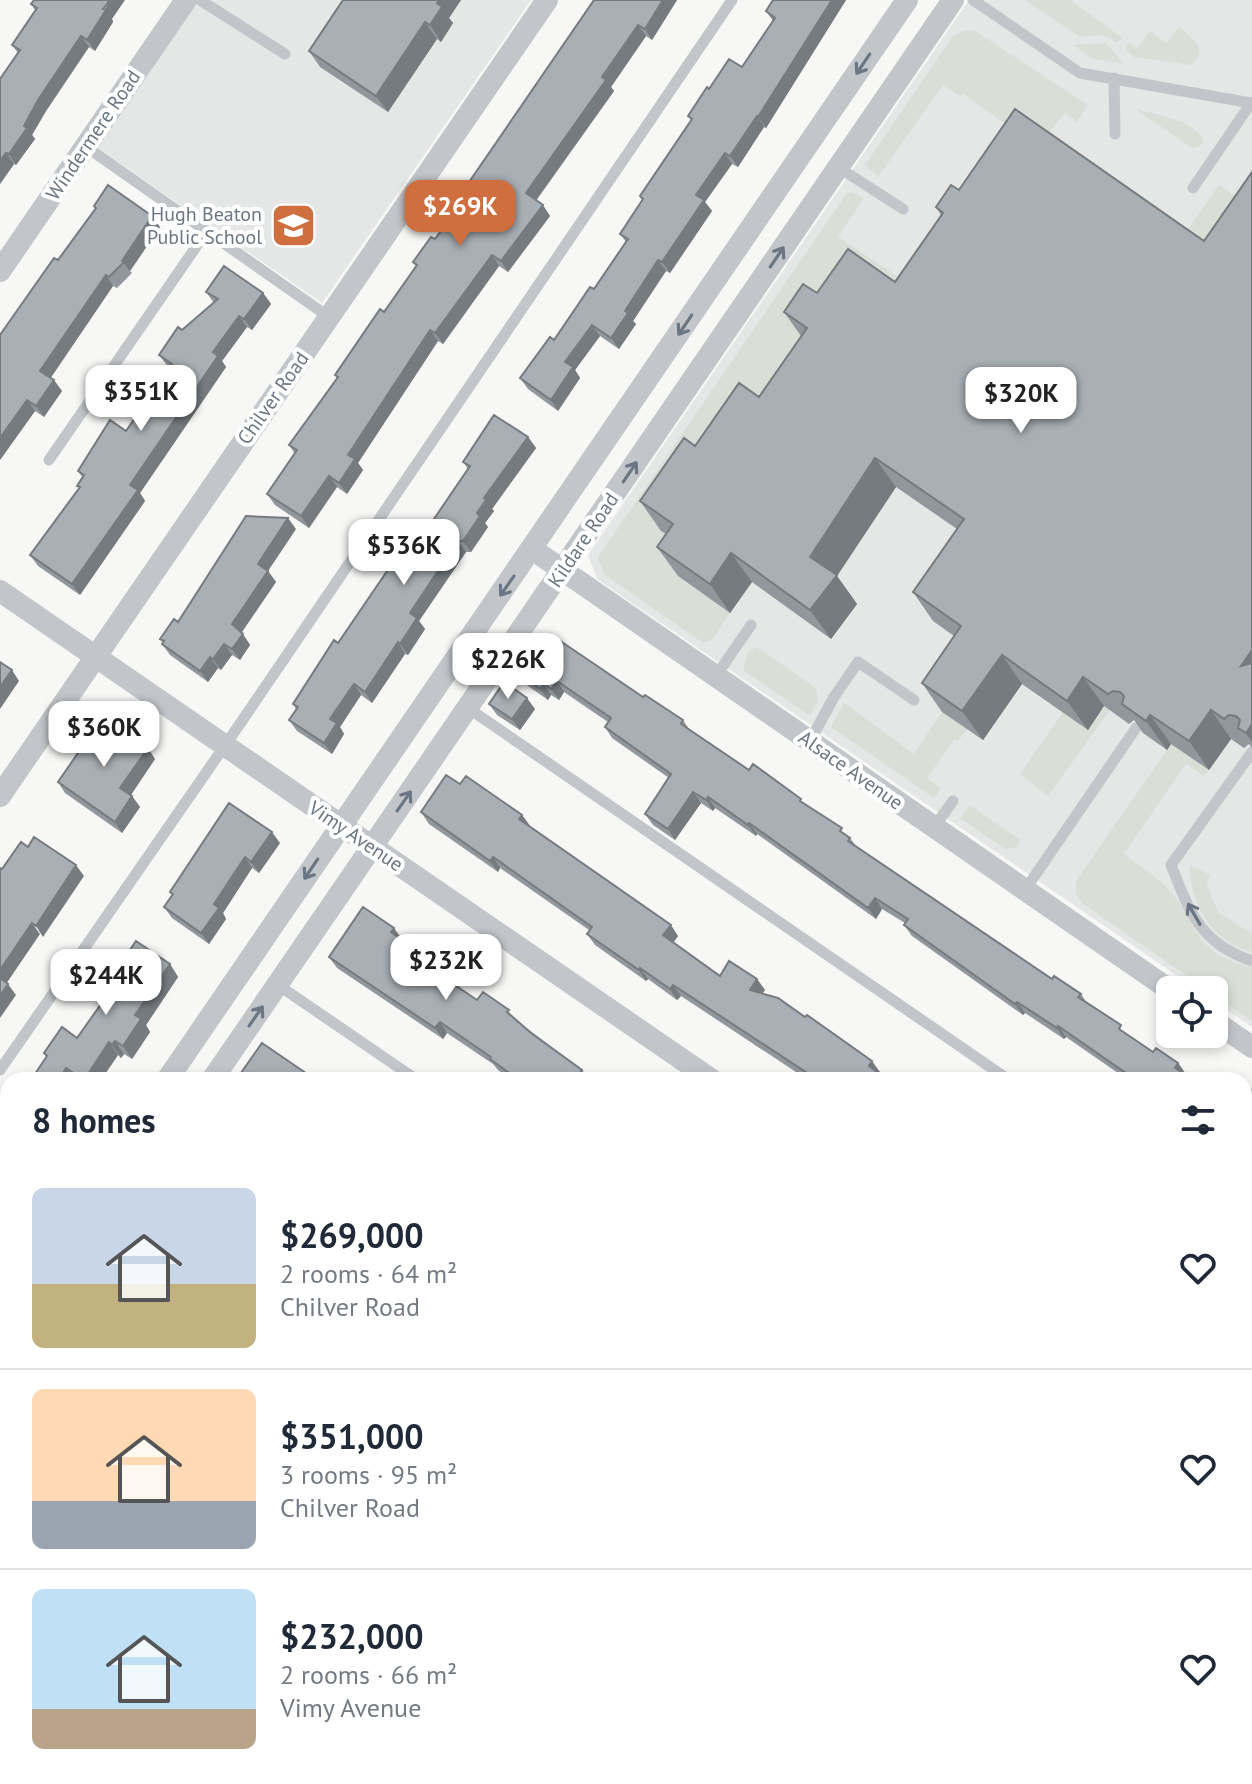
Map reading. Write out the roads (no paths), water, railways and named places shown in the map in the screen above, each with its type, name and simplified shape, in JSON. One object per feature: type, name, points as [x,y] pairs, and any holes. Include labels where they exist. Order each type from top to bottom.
[{"type":"street","name":"Windermere Road","points":[[0,271],[186,0]]},
{"type":"street","name":"Chilver Road","points":[[0,796],[547,0]]},
{"type":"street","name":"Kildare Road","points":[[172,1072],[907,0]]},
{"type":"street","name":"Kildare Road","points":[[218,1072],[953,0]]},
{"type":"street","name":"Alsace Avenue","points":[[532,549],[1156,980]]},
{"type":"street","name":"Vimy Avenue","points":[[0,591],[700,1072]]},
{"type":"street","points":[[1228,1031],[1252,1047]]},
{"type":"lane","points":[[200,0],[285,54]]},
{"type":"lane","points":[[0,1070],[225,746],[732,0]]},
{"type":"lane","points":[[973,0],[1080,73],[1252,104],[1193,188]]},
{"type":"lane","points":[[1114,78],[1115,134]]},
{"type":"lane","points":[[85,146],[329,317]]},
{"type":"lane","points":[[838,167],[903,209]]},
{"type":"lane","points":[[49,460],[207,231]]},
{"type":"lane","points":[[716,676],[751,625]]},
{"type":"lane","points":[[810,741],[858,662],[914,700]]},
{"type":"lane","points":[[468,708],[997,1072]]},
{"type":"lane","points":[[1025,890],[1136,728]]},
{"type":"lane","points":[[1252,752],[1171,865],[1184,898],[1207,936],[1234,955],[1252,961]]},
{"type":"lane","points":[[934,827],[953,801]]},
{"type":"lane","points":[[278,985],[405,1072]]},
{"type":"place","name":"Hugh Beaton Public School","points":[[293,226]]}]
